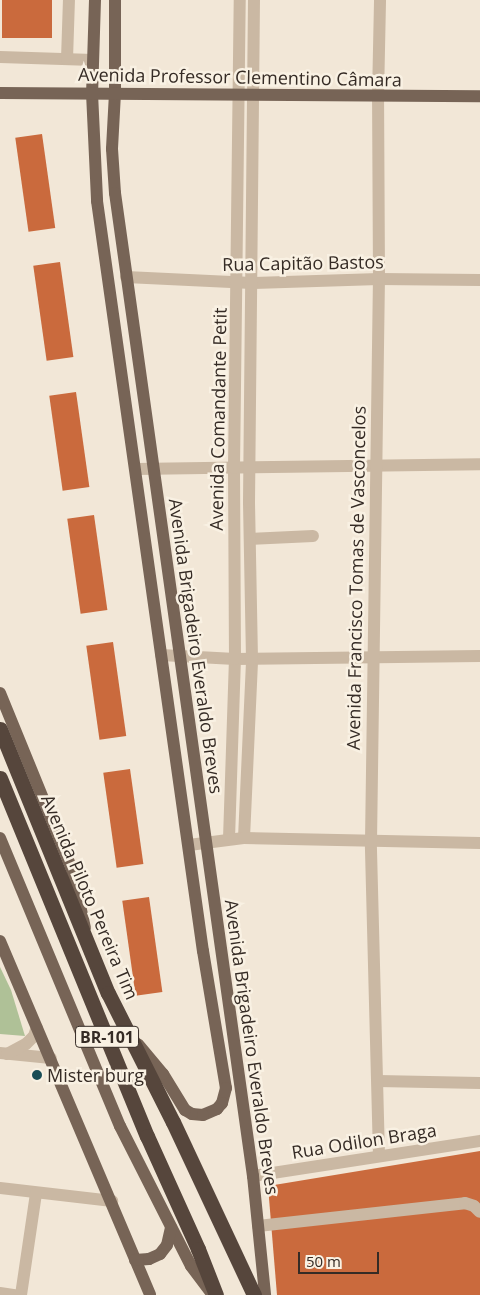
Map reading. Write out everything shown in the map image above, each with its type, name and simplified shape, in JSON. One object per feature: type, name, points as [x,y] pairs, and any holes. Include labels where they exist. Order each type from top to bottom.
[{"type":"highway","name":"Avenida Piloto Pereira Tim","points":[[0,729],[108,992],[132,1038],[254,1295]]},
{"type":"highway","name":"Avenida Piloto Pereira Tim","points":[[0,778],[147,1136],[198,1249],[214,1295]]},
{"type":"main road","name":"Avenida Brigadeiro Everaldo Breves","points":[[95,0],[92,93],[97,201],[203,951],[226,1088],[222,1103],[217,1110],[203,1115],[192,1114],[185,1110],[163,1074],[132,1038]]},
{"type":"main road","name":"Avenida Brigadeiro Everaldo Breves","points":[[115,0],[115,93],[112,149],[115,193],[253,1176],[265,1295]]},
{"type":"main road","name":"Avenida Professor Clementino Câmara","points":[[0,93],[480,96]]},
{"type":"main road","points":[[0,693],[72,869],[82,907],[86,941]]},
{"type":"main road","points":[[0,838],[114,1112],[191,1266],[214,1295]]},
{"type":"main road","points":[[0,941],[150,1295]]},
{"type":"main road","points":[[135,1260],[149,1259],[160,1254],[167,1245],[171,1227]]},
{"type":"street","points":[[67,59],[69,0]]},
{"type":"street","name":"Avenida Comandante Petit","points":[[229,839],[235,659],[234,468],[240,0]]},
{"type":"street","name":"Avenida Comandante Petit","points":[[244,838],[252,659],[250,468],[254,0]]},
{"type":"street","name":"Avenida Francisco Tomas de Vasconcelos","points":[[379,1156],[371,842],[372,659],[379,279],[378,96],[380,0]]},
{"type":"street","points":[[0,57],[93,60]]},
{"type":"street","name":"Rua Capitão Bastos","points":[[126,277],[237,283],[379,279],[480,280]]},
{"type":"street","points":[[235,366],[251,366]]},
{"type":"street","points":[[136,469],[480,464]]},
{"type":"street","points":[[250,539],[313,536]]},
{"type":"street","points":[[161,654],[235,659],[372,659],[480,656]]},
{"type":"street","points":[[189,845],[244,838],[480,843]]},
{"type":"street","points":[[3,1053],[26,1044],[34,1036],[37,1028]]},
{"type":"street","points":[[3,1053],[50,1058]]},
{"type":"street","points":[[378,1082],[480,1082]]},
{"type":"street","name":"Rua Odilon Braga","points":[[253,1176],[480,1141]]},
{"type":"street","points":[[0,1188],[112,1202]]},
{"type":"street","points":[[22,1295],[36,1193]]},
{"type":"street","points":[[258,1226],[465,1203],[474,1206],[480,1212]]},
{"type":"street","points":[[0,1293],[15,1295]]},
{"type":"green space","points":[[0,967],[11,990],[25,1036],[0,1034]]},
{"type":"building","points":[[2,0],[52,0],[52,38],[2,38]]},
{"type":"building","points":[[42,134],[55,228],[28,232],[15,138]]},
{"type":"building","points":[[60,262],[73,357],[47,361],[33,266]]},
{"type":"building","points":[[76,392],[89,487],[63,491],[49,396]]},
{"type":"building","points":[[94,515],[107,610],[81,614],[67,519]]},
{"type":"building","points":[[113,642],[126,736],[99,740],[86,646]]},
{"type":"building","points":[[130,769],[143,864],[117,868],[103,773]]},
{"type":"building","points":[[149,897],[162,992],[136,996],[122,901]]},
{"type":"building","points":[[480,1151],[480,1295],[277,1295],[268,1186]]},
{"type":"place","name":"Mister burg","points":[[37,1075]]}]
